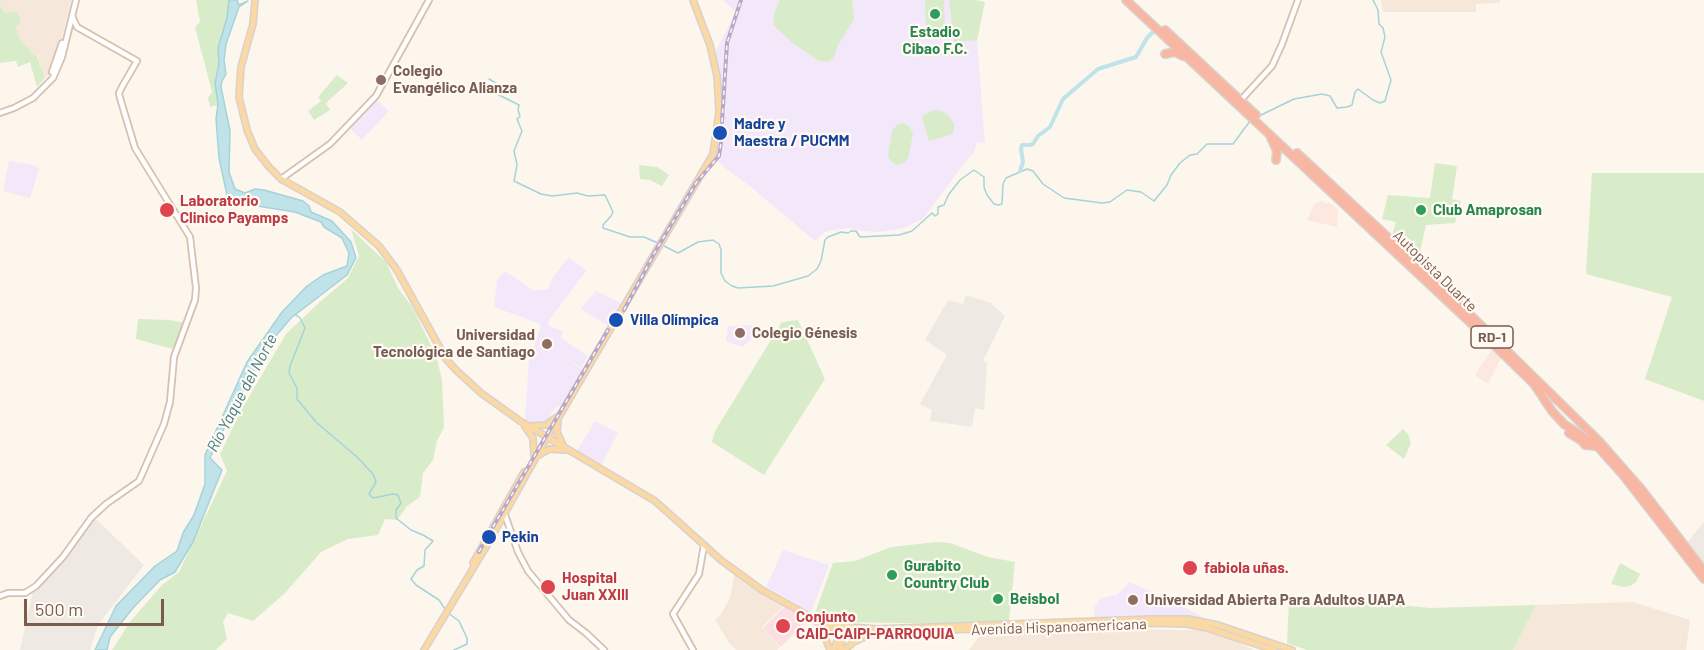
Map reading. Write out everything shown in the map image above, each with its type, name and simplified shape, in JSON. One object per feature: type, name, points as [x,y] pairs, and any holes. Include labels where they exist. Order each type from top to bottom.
[{"type":"highway","name":"Autopista Duarte","points":[[1126,0],[1239,102]]},
{"type":"highway","name":"Autopista Duarte","points":[[1132,0],[1252,115],[1481,325],[1581,424],[1642,490],[1704,571]]},
{"type":"highway","points":[[1165,54],[1175,52],[1189,59]]},
{"type":"highway","name":"Autopista Duarte","points":[[1260,122],[1266,131],[1377,235],[1395,246],[1539,390],[1556,416],[1574,432],[1598,447],[1623,475],[1704,579]]},
{"type":"highway","points":[[1266,131],[1276,149],[1277,157],[1287,153],[1294,156]]},
{"type":"highway","points":[[1539,390],[1548,413],[1586,446],[1598,447]]},
{"type":"highway","points":[[1556,416],[1567,418],[1566,410]]},
{"type":"highway","points":[[1574,432],[1571,422],[1581,424]]},
{"type":"main road","points":[[0,596],[8,593],[25,593],[36,586],[63,557],[91,518],[106,504],[135,485],[142,474],[170,405],[174,357],[194,305],[196,288],[190,237],[135,148],[120,98],[119,93],[137,61],[75,25],[75,0]]},
{"type":"main road","points":[[0,112],[31,97],[48,79],[59,57],[75,0]]},
{"type":"main road","points":[[254,0],[253,24],[240,76],[240,105],[246,130],[256,150],[281,179],[340,212],[379,246],[397,270],[448,362],[490,400],[525,425],[657,503],[705,548],[756,586],[813,619],[879,631]]},
{"type":"main road","points":[[281,179],[330,144],[376,96],[429,0]]},
{"type":"main road","points":[[451,602],[500,522],[507,500],[546,438],[710,154],[716,96],[711,59],[692,0]]},
{"type":"main road","points":[[1239,102],[1272,66],[1298,0]]},
{"type":"main road","points":[[0,112],[33,98],[44,88],[58,68],[74,18]]},
{"type":"main road","points":[[66,42],[71,31],[81,30]]},
{"type":"main road","points":[[525,425],[542,426],[558,417]]},
{"type":"main road","points":[[558,417],[557,432],[566,449]]},
{"type":"main road","points":[[525,425],[533,438],[535,455]]},
{"type":"main road","points":[[422,650],[535,455],[549,449],[566,449]]},
{"type":"main road","points":[[503,508],[521,560],[528,571],[569,620],[604,650]]},
{"type":"main road","points":[[500,522],[508,522]]},
{"type":"main road","points":[[693,650],[673,614],[699,574],[705,548]]},
{"type":"main road","points":[[699,574],[705,548]]},
{"type":"main road","points":[[813,619],[836,649]]},
{"type":"main road","name":"Avenida Hispanoamericana","points":[[813,619],[842,631],[1139,623],[1186,624],[1207,628],[1274,650]]},
{"type":"main road","name":"Avenida Hispanoamericana","points":[[879,631],[1151,619],[1188,620],[1218,625],[1292,650]]},
{"type":"main road","points":[[836,649],[843,636],[842,631]]},
{"type":"main road","points":[[836,649],[879,631]]},
{"type":"shaded area","points":[[0,0],[71,0],[58,53],[51,73],[45,78],[37,54],[32,55],[14,27],[21,23],[5,13]]},
{"type":"shaded area","points":[[723,0],[976,0],[985,2],[977,40],[985,144],[977,142],[974,153],[923,219],[904,228],[879,232],[848,228],[833,230],[825,232],[815,241],[718,161],[722,151],[723,113],[726,113],[726,107],[722,106],[719,67],[715,52],[736,12]]},
{"type":"shaded area","points":[[1381,0],[1500,0],[1500,3],[1476,4],[1476,12],[1383,12]]},
{"type":"shaded area","points":[[376,99],[389,111],[362,140],[349,127]]},
{"type":"shaded area","points":[[9,161],[33,165],[39,169],[30,198],[3,191]]},
{"type":"shaded area","points":[[1323,201],[1327,204],[1329,202],[1338,209],[1337,227],[1307,220],[1315,203]]},
{"type":"shaded area","name":"Universidad Tecnológica de Santiago","points":[[569,257],[586,271],[548,322],[549,326],[563,331],[561,338],[588,356],[581,368],[556,351],[582,370],[560,407],[557,406],[550,416],[553,418],[547,423],[529,424],[525,422],[529,360],[541,326],[494,307],[497,280],[505,271],[534,291],[548,289],[553,277]]},
{"type":"shaded area","points":[[596,291],[622,304],[608,326],[581,309]]},
{"type":"shaded area","points":[[966,295],[991,303],[1005,316],[983,361],[987,363],[984,410],[975,408],[972,427],[930,421],[932,410],[920,404],[947,355],[925,340],[948,300],[963,304]]},
{"type":"shaded area","name":"Colegio Génesis","points":[[755,325],[751,340],[742,347],[726,341],[728,326]]},
{"type":"shaded area","points":[[1492,349],[1502,357],[1488,384],[1475,375]]},
{"type":"shaded area","points":[[595,421],[618,433],[601,465],[577,451]]},
{"type":"shaded area","points":[[90,520],[97,520],[144,565],[98,625],[90,650],[20,650],[33,591],[62,560]]},
{"type":"shaded area","points":[[1704,522],[1704,567],[1685,545]]},
{"type":"shaded area","points":[[783,550],[829,565],[811,612],[766,587]]},
{"type":"shaded area","points":[[735,571],[786,604],[762,627],[780,647],[777,650],[736,650],[715,620],[730,598]]},
{"type":"shaded area","name":"Universidad Abierta Para Adultos UAPA","points":[[1130,582],[1209,621],[1095,620],[1094,608],[1101,598],[1117,595]]},
{"type":"shaded area","points":[[1633,602],[1690,620],[1686,650],[1513,650],[1536,605]]},
{"type":"shaded area","name":"Conjunto CAID-CAIPI-PARROQUIA","points":[[785,606],[807,620],[781,647],[763,628]]},
{"type":"shaded area","points":[[1135,629],[1218,631],[1253,650],[969,650],[981,634]]},
{"type":"green space","points":[[196,0],[229,0],[227,18],[218,48],[219,64],[215,83],[218,105],[210,107],[208,98],[212,92],[195,27],[200,22]]},
{"type":"green space","points":[[780,0],[852,0],[854,19],[838,45],[833,59],[828,62],[817,60],[773,25],[775,11]]},
{"type":"green space","name":"Estadio Cibao F.C.","points":[[925,0],[944,0],[945,29],[926,29]]},
{"type":"green space","points":[[949,0],[985,2],[977,40],[954,42]]},
{"type":"green space","points":[[0,5],[5,13],[18,12],[21,23],[15,27],[21,41],[30,49],[32,55],[36,54],[45,78],[37,87],[30,62],[18,67],[16,61],[0,63]]},
{"type":"green space","points":[[337,75],[348,83],[326,103],[330,110],[314,120],[308,111],[321,101],[318,97]]},
{"type":"green space","points":[[934,110],[942,111],[949,116],[954,124],[954,130],[952,134],[929,141],[922,116]]},
{"type":"green space","points":[[902,123],[909,126],[913,134],[908,159],[896,165],[888,156],[892,131]]},
{"type":"green space","name":"Club Amaprosan","points":[[1435,163],[1457,166],[1452,199],[1461,201],[1455,223],[1426,225],[1420,252],[1410,251],[1406,254],[1391,241],[1396,222],[1382,219],[1388,195],[1430,198]]},
{"type":"green space","points":[[639,165],[657,167],[669,175],[662,186],[650,180],[640,179]]},
{"type":"green space","points":[[1592,173],[1704,173],[1704,401],[1645,379],[1672,297],[1586,274]]},
{"type":"green space","points":[[351,229],[386,262],[398,288],[413,308],[436,356],[442,379],[444,427],[437,441],[433,460],[423,473],[420,497],[407,506],[397,520],[385,519],[378,535],[348,539],[321,552],[284,594],[253,621],[228,613],[223,622],[227,639],[216,650],[112,650],[130,622],[162,585],[179,572],[227,471],[220,454],[243,407],[286,334],[348,278],[359,256]]},
{"type":"green space","points":[[138,319],[184,323],[173,349],[136,339]]},
{"type":"green space","points":[[798,320],[825,379],[764,475],[712,442],[715,431],[782,322]]},
{"type":"green space","points":[[1403,429],[1408,434],[1411,443],[1404,459],[1386,445]]},
{"type":"green space","name":"Gurabito Country Club","points":[[937,542],[950,543],[988,557],[1015,562],[1009,621],[953,624],[843,622],[814,616],[833,563],[855,561],[891,547]]},
{"type":"green space","points":[[1620,563],[1640,574],[1636,582],[1630,586],[1611,584]]},
{"type":"green space","points":[[1289,600],[1334,604],[1380,603],[1430,608],[1536,605],[1513,650],[1307,650],[1287,643]]},
{"type":"water","name":"Río Yaque del Norte","points":[[229,0],[237,0],[239,5],[248,1],[239,7],[226,44],[224,60],[226,74],[221,87],[230,131],[229,172],[235,189],[245,193],[255,189],[264,190],[303,201],[309,206],[311,212],[332,221],[351,242],[356,258],[347,275],[291,318],[268,345],[210,458],[222,470],[193,542],[175,572],[160,580],[133,608],[110,637],[107,650],[95,650],[116,606],[155,566],[177,551],[183,533],[194,515],[205,484],[205,455],[247,362],[282,312],[307,286],[323,275],[347,266],[349,253],[342,238],[324,227],[321,222],[295,212],[238,203],[227,195],[219,158],[216,119],[218,104],[215,83],[219,64],[218,48],[227,18]]},
{"type":"waterway","points":[[1259,116],[1294,99],[1322,94],[1330,96],[1337,108],[1347,107],[1352,105],[1358,89],[1373,100],[1380,103],[1385,101],[1391,80],[1381,52],[1385,37],[1373,0]]},
{"type":"waterway","points":[[1020,171],[1023,162],[1022,145],[1033,144],[1038,136],[1050,127],[1063,99],[1098,69],[1136,57],[1154,31]]},
{"type":"waterway","points":[[489,79],[496,83],[497,94],[519,105],[520,116],[517,119],[522,131],[514,151],[517,165],[514,181],[541,194],[552,196],[577,193],[588,196],[605,195],[613,212],[603,228],[630,237],[644,237],[658,243]]},
{"type":"waterway","points":[[662,245],[678,253],[698,242],[713,240],[719,244],[721,250],[721,273],[725,281],[738,288],[773,286],[808,276],[817,269],[825,240],[828,237],[851,231],[856,231],[860,237],[899,235],[912,231],[932,213],[935,216],[938,214],[938,207],[944,205],[960,180],[974,170],[984,177],[987,195],[994,204],[998,205],[1002,204],[1003,184],[1006,178],[1027,169],[1033,171],[1043,184],[1064,198],[1110,202],[1127,190],[1141,192],[1154,201],[1180,163],[1190,155],[1197,154],[1207,144],[1233,144],[1250,121]]},
{"type":"waterway","points":[[296,315],[305,328],[289,373],[297,388],[297,399],[316,422],[373,474],[376,482],[369,494],[373,498],[398,495],[401,503],[396,510],[396,518],[411,530],[433,541],[425,550],[424,566],[417,570],[411,579],[416,585],[439,600],[445,609]]},
{"type":"waterway","points":[[448,613],[459,621],[467,638],[467,644],[454,650]]},
{"type":"railway","points":[[722,122],[727,43],[741,0]]},
{"type":"railway","points":[[624,310],[696,183],[719,156],[721,143]]},
{"type":"railway","points":[[493,527],[608,330]]},
{"type":"railway","points":[[479,552],[482,546]]},
{"type":"place","name":"Estadio Cibao F.C.","points":[[935,14]]},
{"type":"place","name":"Colegio Evangélico Alianza","points":[[381,80]]},
{"type":"place","name":"Madre y Maestra / PUCMM","points":[[720,133]]},
{"type":"place","name":"Laboratorio Clinico Payamps","points":[[167,210]]},
{"type":"place","name":"Club Amaprosan","points":[[1421,210]]},
{"type":"place","name":"Villa Olímpica","points":[[616,320]]},
{"type":"place","name":"Colegio Génesis","points":[[740,333]]},
{"type":"place","name":"Universidad Tecnológica de Santiago","points":[[547,344]]},
{"type":"place","name":"Pekin","points":[[489,537]]},
{"type":"place","name":"fabiola uñas.","points":[[1190,568]]},
{"type":"place","name":"Gurabito Country Club","points":[[892,575]]},
{"type":"place","name":"Hospital Juan XXIII","points":[[548,587]]},
{"type":"place","name":"Beisbol","points":[[998,599]]},
{"type":"place","name":"Universidad Abierta Para Adultos UAPA","points":[[1133,600]]},
{"type":"place","name":"Conjunto CAID-CAIPI-PARROQUIA","points":[[783,626]]}]
